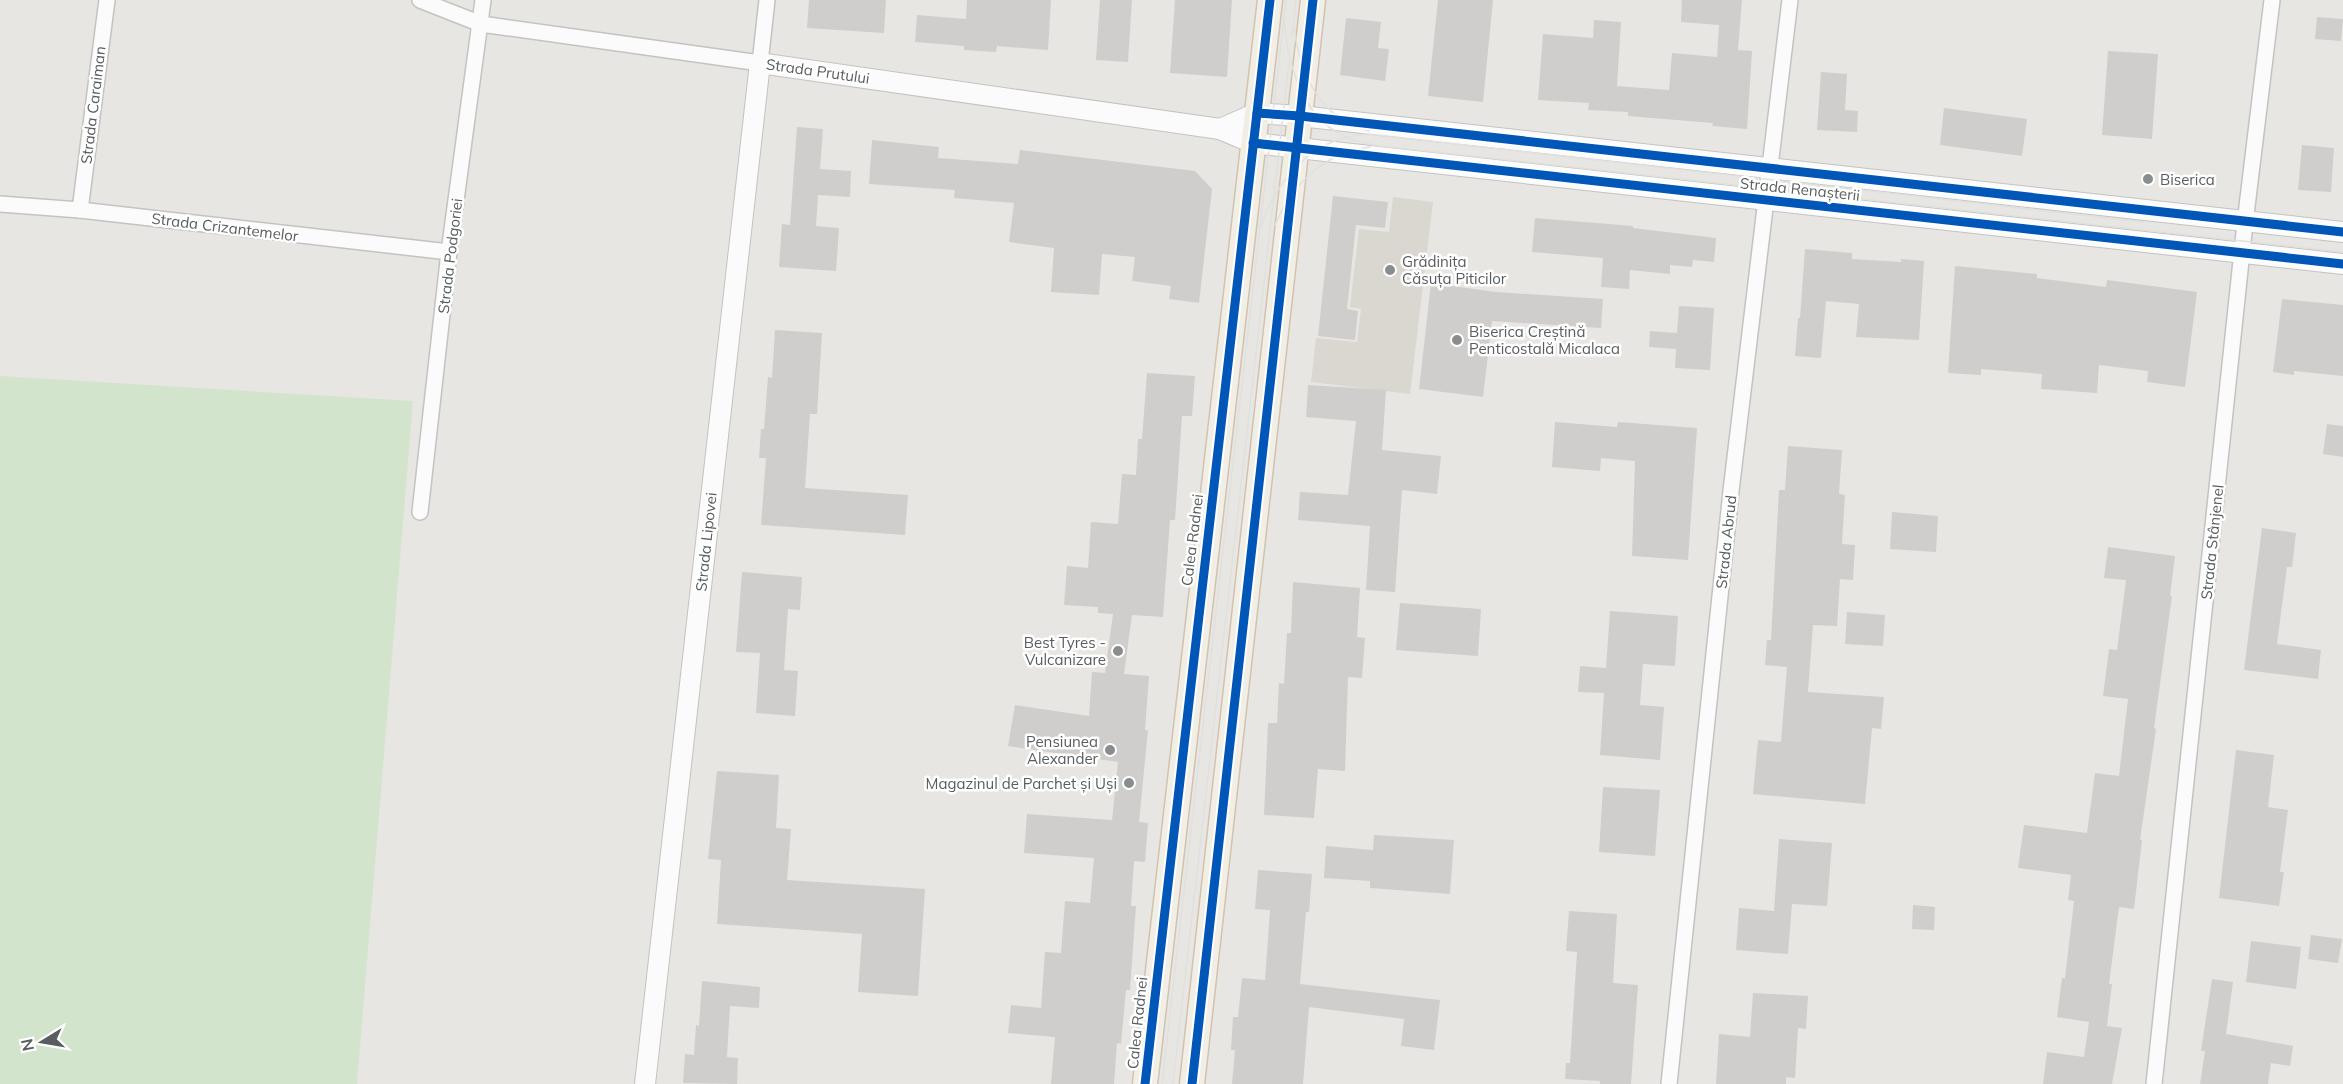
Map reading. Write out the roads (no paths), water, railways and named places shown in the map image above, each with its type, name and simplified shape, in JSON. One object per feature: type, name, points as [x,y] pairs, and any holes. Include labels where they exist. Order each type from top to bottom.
[{"type":"main road","name":"Calea Radnei","points":[[1145,1084],[1270,0]]},
{"type":"main road","points":[[1191,1084],[1313,0]]},
{"type":"street","name":"Strada Caraiman","points":[[80,210],[107,0]]},
{"type":"street","name":"Strada Prutului","points":[[420,0],[481,24],[1220,129],[1253,142]]},
{"type":"street","name":"Strada Podgoriei","points":[[420,512],[449,252],[483,0]]},
{"type":"street","name":"Strada Lipovei","points":[[645,1084],[767,0]]},
{"type":"street","name":"Strada Abrud","points":[[1669,1084],[1730,503],[1790,0]]},
{"type":"street","name":"Strada Stânjenel","points":[[2154,1084],[2245,223],[2272,0]]},
{"type":"street","name":"Strada Renașterii","points":[[1257,113],[2343,232]]},
{"type":"street","points":[[1220,129],[1257,113]]},
{"type":"street","name":"Strada Renașterii","points":[[1253,142],[2343,264]]},
{"type":"street","name":"Strada Crizantemelor","points":[[0,204],[80,210],[449,252]]},
{"type":"tram line","points":[[1162,1084],[1286,0]]},
{"type":"tram line","points":[[1292,36],[1296,0]]},
{"type":"tram line","points":[[1284,17],[1288,51],[1306,101],[1329,127],[1348,138],[1366,144],[2343,252]]},
{"type":"tram line","points":[[1294,26],[1301,61],[1315,92],[1337,116],[1369,131]]},
{"type":"tram line","points":[[1173,1084],[1289,63]]},
{"type":"tram line","points":[[1260,228],[1276,193],[1299,164],[1330,143],[1368,134],[2143,222]]},
{"type":"tram line","points":[[1275,225],[1291,196],[1312,172],[1339,156],[1370,147]]},
{"type":"place","name":"Biserica","points":[[2148,179]]},
{"type":"place","name":"Grădinița Căsuța Piticilor","points":[[1390,270]]},
{"type":"place","name":"Biserica Creștină Penticostală Micalaca","points":[[1457,340]]},
{"type":"place","name":"Best Tyres - Vulcanizare","points":[[1118,651]]},
{"type":"place","name":"Pensiunea Alexander","points":[[1110,750]]},
{"type":"place","name":"Magazinul de Parchet și Uși","points":[[1129,783]]}]
